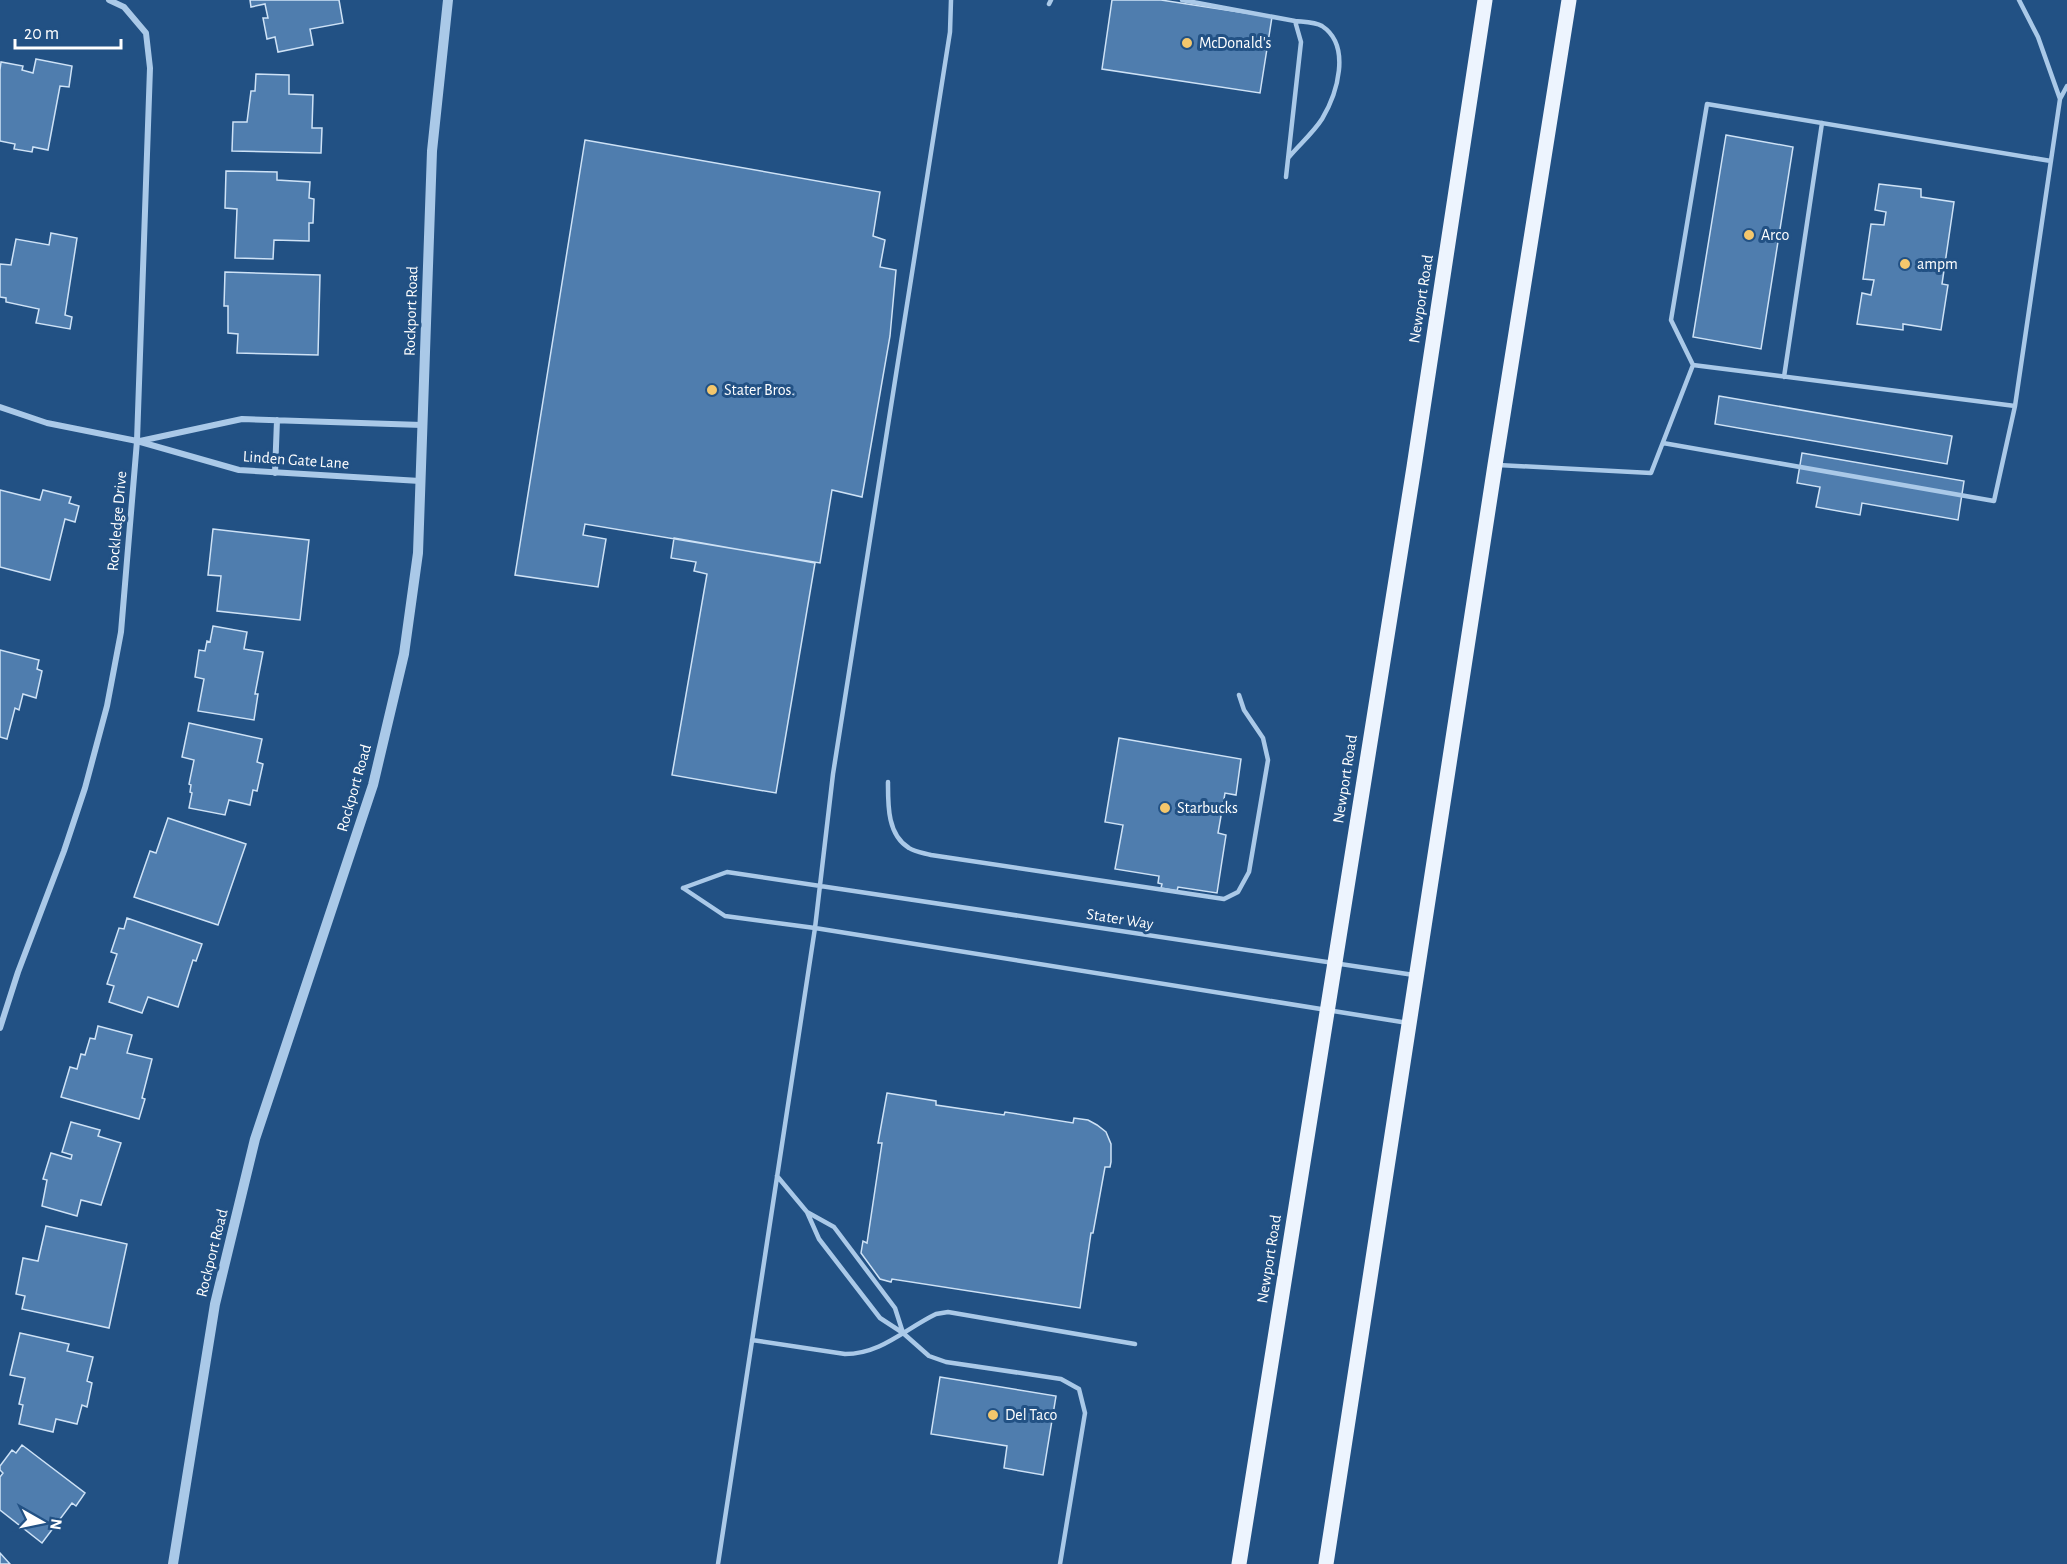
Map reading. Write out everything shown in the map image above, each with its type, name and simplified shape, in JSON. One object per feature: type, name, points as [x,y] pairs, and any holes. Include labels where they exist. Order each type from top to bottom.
[{"type":"main road","name":"Newport Road","points":[[1239,1564],[1414,467],[1485,0]]},
{"type":"main road","points":[[1326,1564],[1569,0]]},
{"type":"street","name":"Rockledge Drive","points":[[0,1028],[85,788],[107,706],[122,632],[137,441],[150,68],[146,33],[124,7],[109,0]]},
{"type":"street","name":"Rockport Road","points":[[173,1564],[215,1304],[255,1139],[373,785],[404,654],[418,553],[432,151],[448,0]]},
{"type":"street","name":"Linden Gate Lane","points":[[0,407],[47,423],[137,441],[239,470],[420,481]]},
{"type":"street","name":"Linden Gate Lane","points":[[137,441],[243,419],[422,425]]},
{"type":"street","points":[[275,472],[277,420]]},
{"type":"lane","points":[[717,1564],[815,928],[833,774],[950,32],[951,0]]},
{"type":"lane","points":[[1182,0],[1320,25],[1332,36],[1339,54],[1333,98],[1320,121],[1288,157]]},
{"type":"lane","points":[[2019,0],[2038,37],[2060,99]]},
{"type":"lane","points":[[1286,177],[1302,42],[1295,21]]},
{"type":"lane","points":[[1663,443],[1994,501],[2015,406],[2060,99],[2067,86]]},
{"type":"lane","points":[[1495,465],[1651,473],[1693,365],[1671,320],[1707,104],[2051,161]]},
{"type":"lane","points":[[1784,377],[1822,123]]},
{"type":"lane","points":[[1693,365],[2015,406]]},
{"type":"lane","points":[[888,782],[890,813],[895,834],[910,849],[932,855],[1224,900],[1238,892],[1249,872],[1268,760],[1263,738],[1244,710],[1239,695]]},
{"type":"lane","name":"Stater Way","points":[[815,928],[725,916],[683,888],[727,872],[1417,976]]},
{"type":"lane","points":[[815,928],[1409,1024]]},
{"type":"lane","points":[[777,1175],[807,1212],[819,1239],[880,1318],[903,1333],[929,1356],[946,1362],[1061,1379],[1078,1389],[1085,1413],[1060,1564]]},
{"type":"lane","points":[[807,1212],[834,1227],[895,1308],[903,1333]]},
{"type":"lane","points":[[752,1340],[845,1354],[860,1354],[876,1349],[936,1314],[948,1312],[1135,1344]]},
{"type":"building","points":[[250,0],[339,0],[343,23],[310,29],[313,45],[278,52],[275,37],[267,39],[263,18],[268,18],[265,4],[251,7]]},
{"type":"building","name":"McDonald's","points":[[1112,0],[1161,0],[1272,17],[1260,93],[1102,69]]},
{"type":"building","points":[[36,59],[72,66],[69,87],[60,86],[48,150],[33,147],[32,152],[14,149],[15,144],[0,141],[0,70],[1,62],[23,66],[22,70],[33,73]]},
{"type":"building","points":[[256,74],[289,75],[289,94],[313,95],[312,128],[322,128],[321,153],[232,151],[233,122],[247,122],[251,91],[255,91]]},
{"type":"building","points":[[1726,135],[1793,147],[1761,349],[1693,337]]},
{"type":"building","name":"Stater Bros.","points":[[585,140],[880,192],[873,236],[885,240],[880,267],[896,270],[890,336],[862,497],[832,490],[820,563],[585,524],[583,535],[606,539],[598,587],[515,575]]},
{"type":"building","points":[[226,171],[277,172],[277,180],[310,182],[309,198],[314,199],[313,223],[309,223],[309,241],[274,240],[273,259],[235,258],[237,209],[225,208]]},
{"type":"building","name":"ampm","points":[[1879,184],[1921,189],[1921,197],[1954,202],[1942,284],[1948,285],[1941,330],[1903,324],[1903,330],[1857,324],[1862,293],[1871,295],[1874,280],[1863,279],[1871,224],[1884,225],[1886,212],[1875,210]]},
{"type":"building","points":[[51,233],[77,238],[65,315],[72,317],[70,329],[36,323],[39,309],[6,302],[6,298],[0,297],[0,264],[11,265],[16,239],[49,245]]},
{"type":"building","points":[[225,272],[320,275],[318,355],[237,353],[238,334],[228,333],[228,306],[224,306]]},
{"type":"building","points":[[1719,396],[1952,436],[1947,464],[1715,424]]},
{"type":"building","points":[[1802,453],[1964,481],[1958,520],[1862,503],[1860,515],[1816,507],[1820,487],[1797,483]]},
{"type":"building","points":[[0,490],[40,500],[43,490],[71,497],[69,503],[79,506],[75,522],[65,519],[50,580],[0,567]]},
{"type":"building","points":[[213,529],[309,540],[300,620],[217,611],[221,576],[208,575]]},
{"type":"building","points":[[674,538],[815,563],[776,793],[672,775],[707,574],[694,571],[696,562],[671,558]]},
{"type":"building","points":[[213,626],[247,632],[244,649],[263,652],[255,694],[258,694],[254,720],[198,711],[204,679],[195,677],[199,650],[205,651],[207,641],[210,642]]},
{"type":"building","points":[[0,650],[39,660],[37,669],[42,671],[36,698],[23,694],[19,710],[15,708],[7,739],[0,737]]},
{"type":"building","points":[[189,723],[262,739],[257,762],[263,764],[257,791],[253,790],[250,805],[229,800],[225,815],[189,808],[192,793],[189,784],[194,760],[182,757]]},
{"type":"building","name":"Starbucks","points":[[1119,738],[1241,759],[1236,795],[1225,793],[1218,833],[1226,835],[1217,893],[1178,887],[1177,891],[1161,888],[1162,884],[1158,883],[1159,876],[1115,869],[1123,825],[1105,822]]},
{"type":"building","points":[[168,818],[246,844],[218,925],[134,897],[150,851],[156,853]]},
{"type":"building","points":[[127,918],[202,944],[196,961],[193,960],[178,1007],[148,997],[142,1013],[109,1002],[114,986],[107,984],[117,954],[111,952],[119,928],[124,929]]},
{"type":"building","points":[[98,1026],[132,1035],[127,1053],[152,1059],[139,1119],[61,1097],[70,1067],[77,1069],[81,1054],[85,1055],[90,1038],[95,1039]]},
{"type":"building","points":[[887,1093],[936,1101],[936,1105],[1004,1115],[1005,1112],[1073,1123],[1074,1118],[1088,1120],[1106,1132],[1111,1144],[1111,1162],[1110,1167],[1105,1167],[1093,1233],[1091,1233],[1080,1308],[880,1279],[861,1253],[863,1241],[867,1243],[882,1143],[878,1143]]},
{"type":"building","points":[[71,1122],[100,1130],[98,1136],[121,1143],[101,1205],[81,1200],[77,1216],[42,1206],[47,1180],[43,1179],[51,1153],[71,1159],[72,1155],[62,1152]]},
{"type":"building","points":[[46,1226],[127,1244],[109,1328],[22,1309],[25,1296],[16,1294],[23,1258],[38,1261]]},
{"type":"building","points":[[20,1333],[69,1344],[67,1351],[93,1357],[87,1381],[92,1383],[87,1407],[82,1405],[77,1424],[56,1419],[53,1432],[19,1424],[23,1405],[19,1404],[25,1378],[10,1375]]},
{"type":"building","name":"Del Taco","points":[[940,1377],[1056,1396],[1043,1475],[1004,1468],[1007,1446],[931,1434]]},
{"type":"building","points":[[22,1445],[85,1493],[76,1506],[72,1503],[42,1543],[0,1510],[0,1477],[3,1473],[0,1466],[12,1450],[16,1453]]},
{"type":"building","points":[[0,1553],[10,1564],[0,1564]]},
{"type":"place","name":"McDonald's","points":[[1187,43]]},
{"type":"place","name":"Arco","points":[[1749,235]]},
{"type":"place","name":"ampm","points":[[1905,264]]},
{"type":"place","name":"Stater Bros.","points":[[712,390]]},
{"type":"place","name":"Starbucks","points":[[1165,808]]},
{"type":"place","name":"Del Taco","points":[[993,1415]]}]
